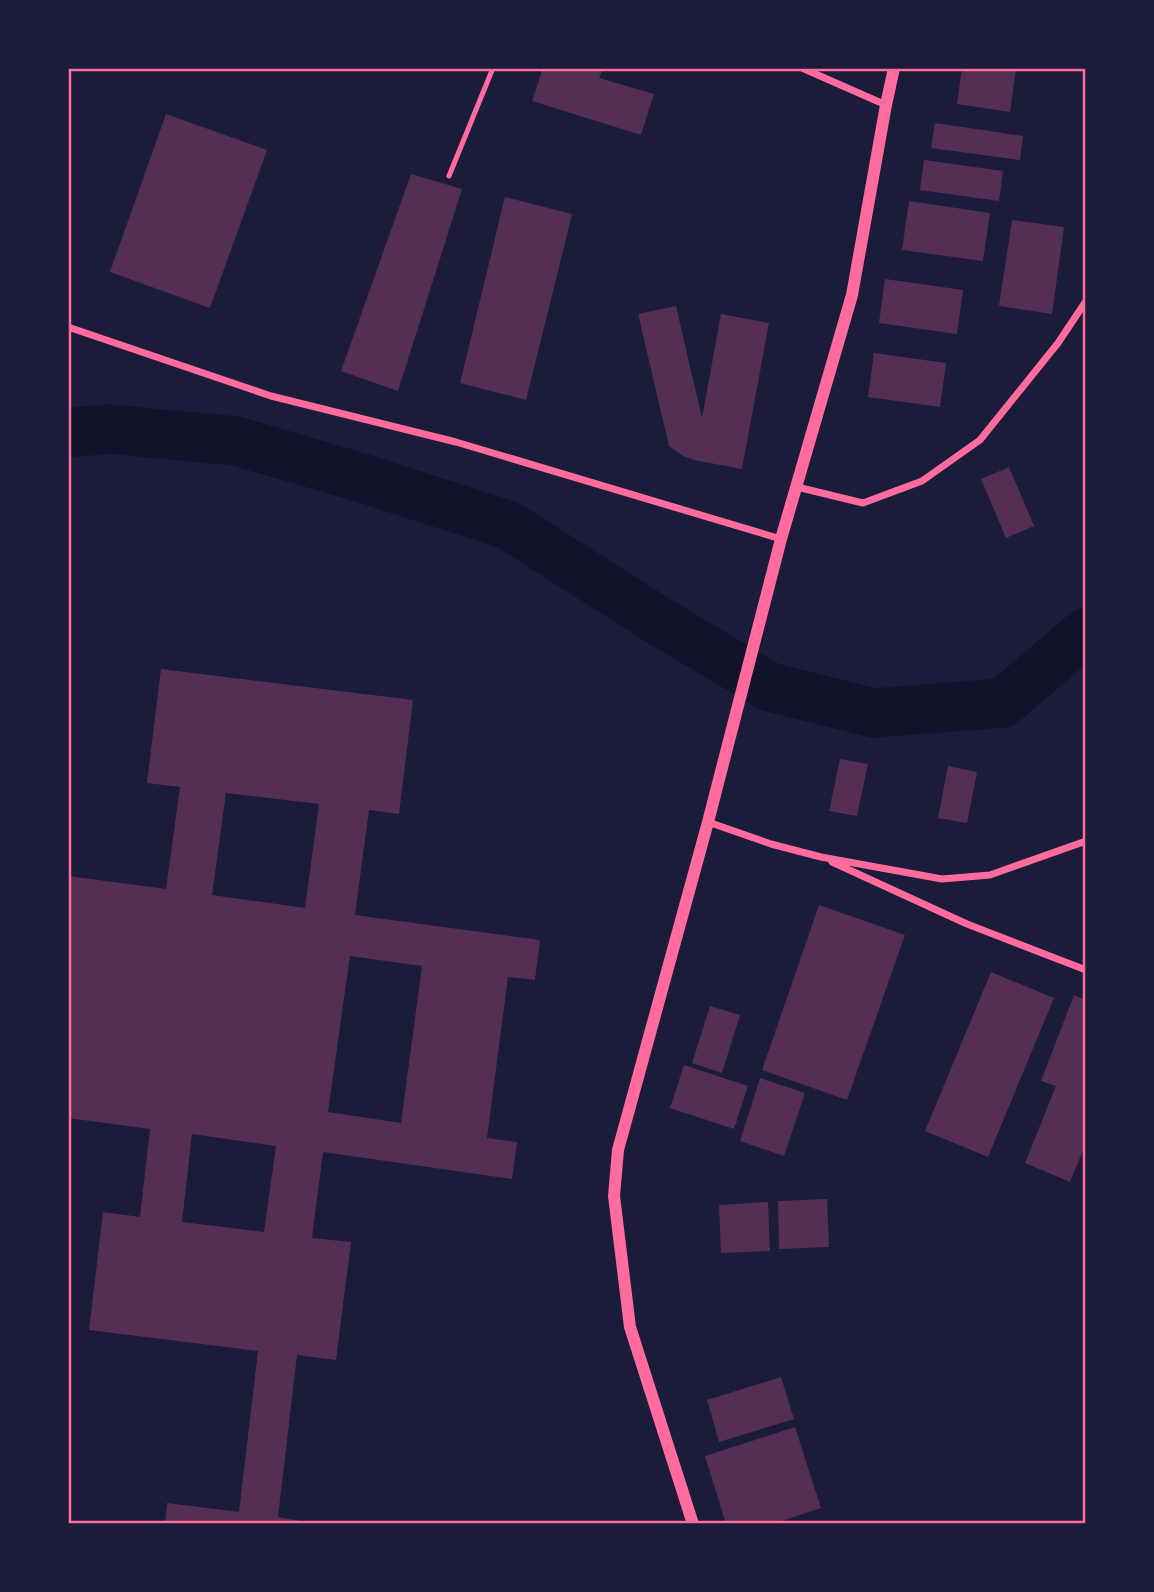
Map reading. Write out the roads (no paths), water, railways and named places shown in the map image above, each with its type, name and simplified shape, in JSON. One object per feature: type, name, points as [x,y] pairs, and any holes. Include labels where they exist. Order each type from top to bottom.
[{"type":"street","points":[[802,68],[886,105]]},
{"type":"street","points":[[693,1524],[630,1327],[614,1196],[618,1150],[708,822],[781,539],[852,295],[894,68]]},
{"type":"street","points":[[797,487],[863,502],[922,481],[980,440],[1058,343],[1086,301]]},
{"type":"street","points":[[68,327],[271,396],[456,442],[781,539]]},
{"type":"street","points":[[708,822],[771,844],[821,857],[942,879],[990,875],[1086,841]]},
{"type":"street","points":[[821,857],[967,924],[1086,970]]},
{"type":"lane","points":[[449,176],[493,68]]},
{"type":"waterway","points":[[68,433],[108,429],[236,441],[508,525],[659,621],[770,687],[874,713],[1003,703],[1086,632]]}]
